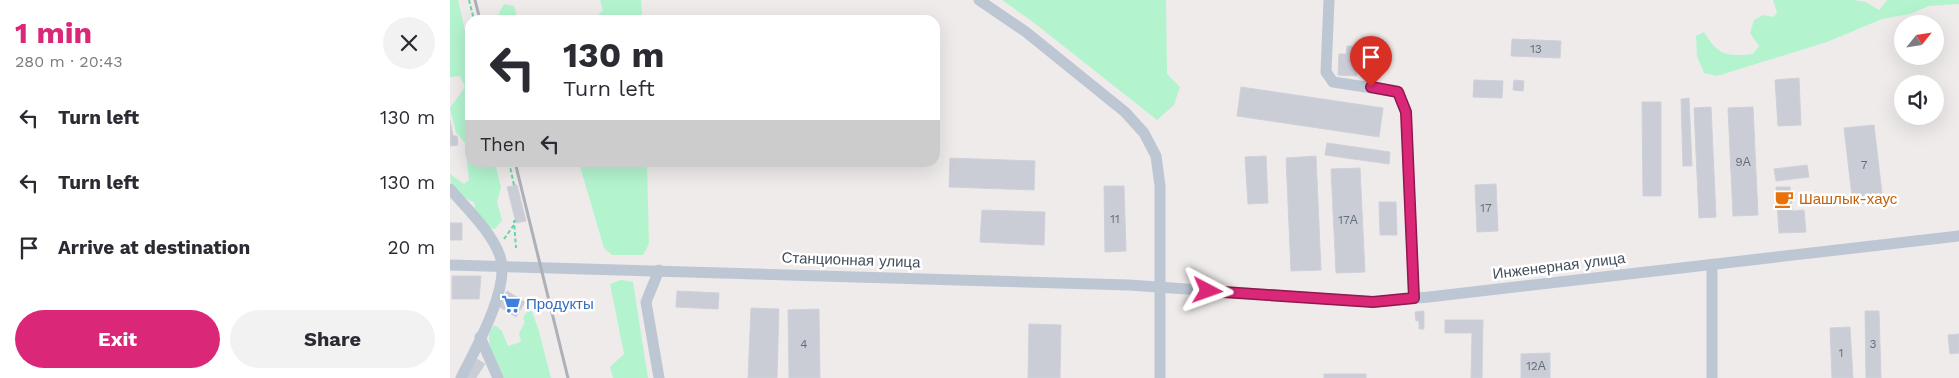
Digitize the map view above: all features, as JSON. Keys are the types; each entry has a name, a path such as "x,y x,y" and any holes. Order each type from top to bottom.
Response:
{"street":[{"path":"979,0 1056,56 1125,112 1144,133 1156,156 1160,186 1160,378"},
{"path":"1329,0 1326,72 1328,78 1333,82 1398,92 1406,112 1414,298"},
{"path":"450,189 471,212 497,249 502,267 499,291 461,378"},
{"name":"Инженерная улица","path":"1161,287 1320,300 1373,302 1959,236"},
{"path":"1712,264 1712,378"},
{"name":"Станционная улица","path":"450,265 1161,287"},
{"path":"659,270 646,302 660,378"},
{"path":"480,338 498,378"}],"path":[{"path":"464,4 469,2 473,15"},
{"path":"510,167 514,186"},
{"path":"497,249 516,221"},
{"path":"514,225 516,248"}],"green space":[{"path":"450,0 458,0 465,31 465,87 460,76 450,77"},
{"path":"600,0 641,0 642,15 598,15 603,10"},
{"path":"1002,0 1166,0 1167,74 1180,87 1174,105 1157,120 1033,22"},
{"path":"1773,0 1853,0 1866,2 1879,10 1887,0 1959,0 1959,4 1929,6 1910,14 1894,15 1894,17 1882,19 1827,42 1717,76 1704,73 1697,56 1696,36 1704,32 1714,46 1724,53 1736,55 1753,54 1759,46 1750,33 1754,20 1763,15 1774,17 1777,12"},
{"path":"504,4 514,6 517,15 498,15"},
{"path":"465,87 465,143 456,132 450,108"},
{"path":"468,167 496,167 501,187 497,202 502,220 495,229 485,228 476,213 474,202 464,198 457,192 450,179 450,174 464,184 469,180"},
{"path":"580,167 647,167 649,244 643,255 612,255 604,248"},
{"path":"621,280 633,282 648,378 613,378 610,367 624,354 610,284"},
{"path":"530,307 538,328 551,378 503,378 489,343 491,330 495,325 502,331 508,346 521,342 519,333 525,322 523,318"}],"building":[{"path":"1512,39 1561,41 1560,58 1511,56"},
{"path":"1347,46 1358,46 1357,76 1338,75 1339,54 1346,54"},
{"path":"1799,78 1801,125 1778,126 1775,80"},
{"path":"1474,80 1503,81 1502,98 1473,97"},
{"path":"1514,80 1524,81 1523,91 1513,90"},
{"path":"1241,87 1383,108 1379,137 1237,116"},
{"path":"1689,98 1692,166 1683,166 1681,99"},
{"path":"1642,102 1661,102 1661,196 1643,196"},
{"path":"1711,107 1716,217 1699,218 1694,108"},
{"path":"1753,107 1758,215 1733,216 1728,108"},
{"path":"450,121 453,136 457,136 458,145 450,146"},
{"path":"1874,125 1883,202 1853,205 1844,128"},
{"path":"1327,143 1390,152 1389,164 1325,155"},
{"path":"1266,156 1268,203 1248,204 1245,157"},
{"path":"1316,156 1321,270 1291,271 1286,158"},
{"path":"950,158 1035,161 1034,190 949,187"},
{"path":"1807,165 1809,177 1776,181 1774,169"},
{"path":"1360,168 1365,272 1336,273 1331,169"},
{"path":"1496,184 1498,231 1477,232 1475,185"},
{"path":"517,185 526,221 516,223 511,203 516,202 512,186"},
{"path":"512,186 516,202 511,203 507,187"},
{"path":"1104,186 1124,186 1126,251 1105,252"},
{"name":"Шашлык-хаус","path":"1776,187 1790,187 1792,211 1804,210 1806,232 1779,233"},
{"path":"1379,202 1396,202 1397,235 1380,235"},
{"path":"982,210 1045,212 1044,245 980,242"},
{"path":"450,223 462,223 462,240 450,240"},
{"path":"452,276 481,276 479,299 452,299"},
{"name":"Продукты","path":"507,291 525,302 516,317 498,306"},
{"path":"677,291 719,293 718,309 676,307"},
{"path":"751,308 779,309 777,378 748,378"},
{"path":"819,309 820,378 789,378 788,310"},
{"path":"1424,311 1424,329 1419,329 1419,321 1416,321 1415,312"},
{"path":"1865,311 1879,311 1881,378 1866,378"},
{"path":"1445,320 1483,320 1482,378 1471,378 1472,333 1445,333"},
{"path":"1029,324 1061,325 1060,378 1028,378"},
{"path":"1850,327 1853,378 1832,378 1830,328"},
{"path":"1959,334 1959,353 1950,354 1948,335"},
{"path":"1550,353 1550,378 1521,378 1521,354"},
{"path":"477,359 485,364 476,378 465,378"},
{"path":"1324,374 1366,374 1366,378 1324,378"}],"railway":[{"path":"475,0 479,15"},
{"path":"516,167 568,378"}],"place":[{"name":"Шашлык-хаус","path":"1784,199"},
{"name":"Продукты","path":"511,304"}],"route":[{"path":"1208,291 1320,300 1373,302 1414,298 1406,112 1398,92 1371,87"}]}
